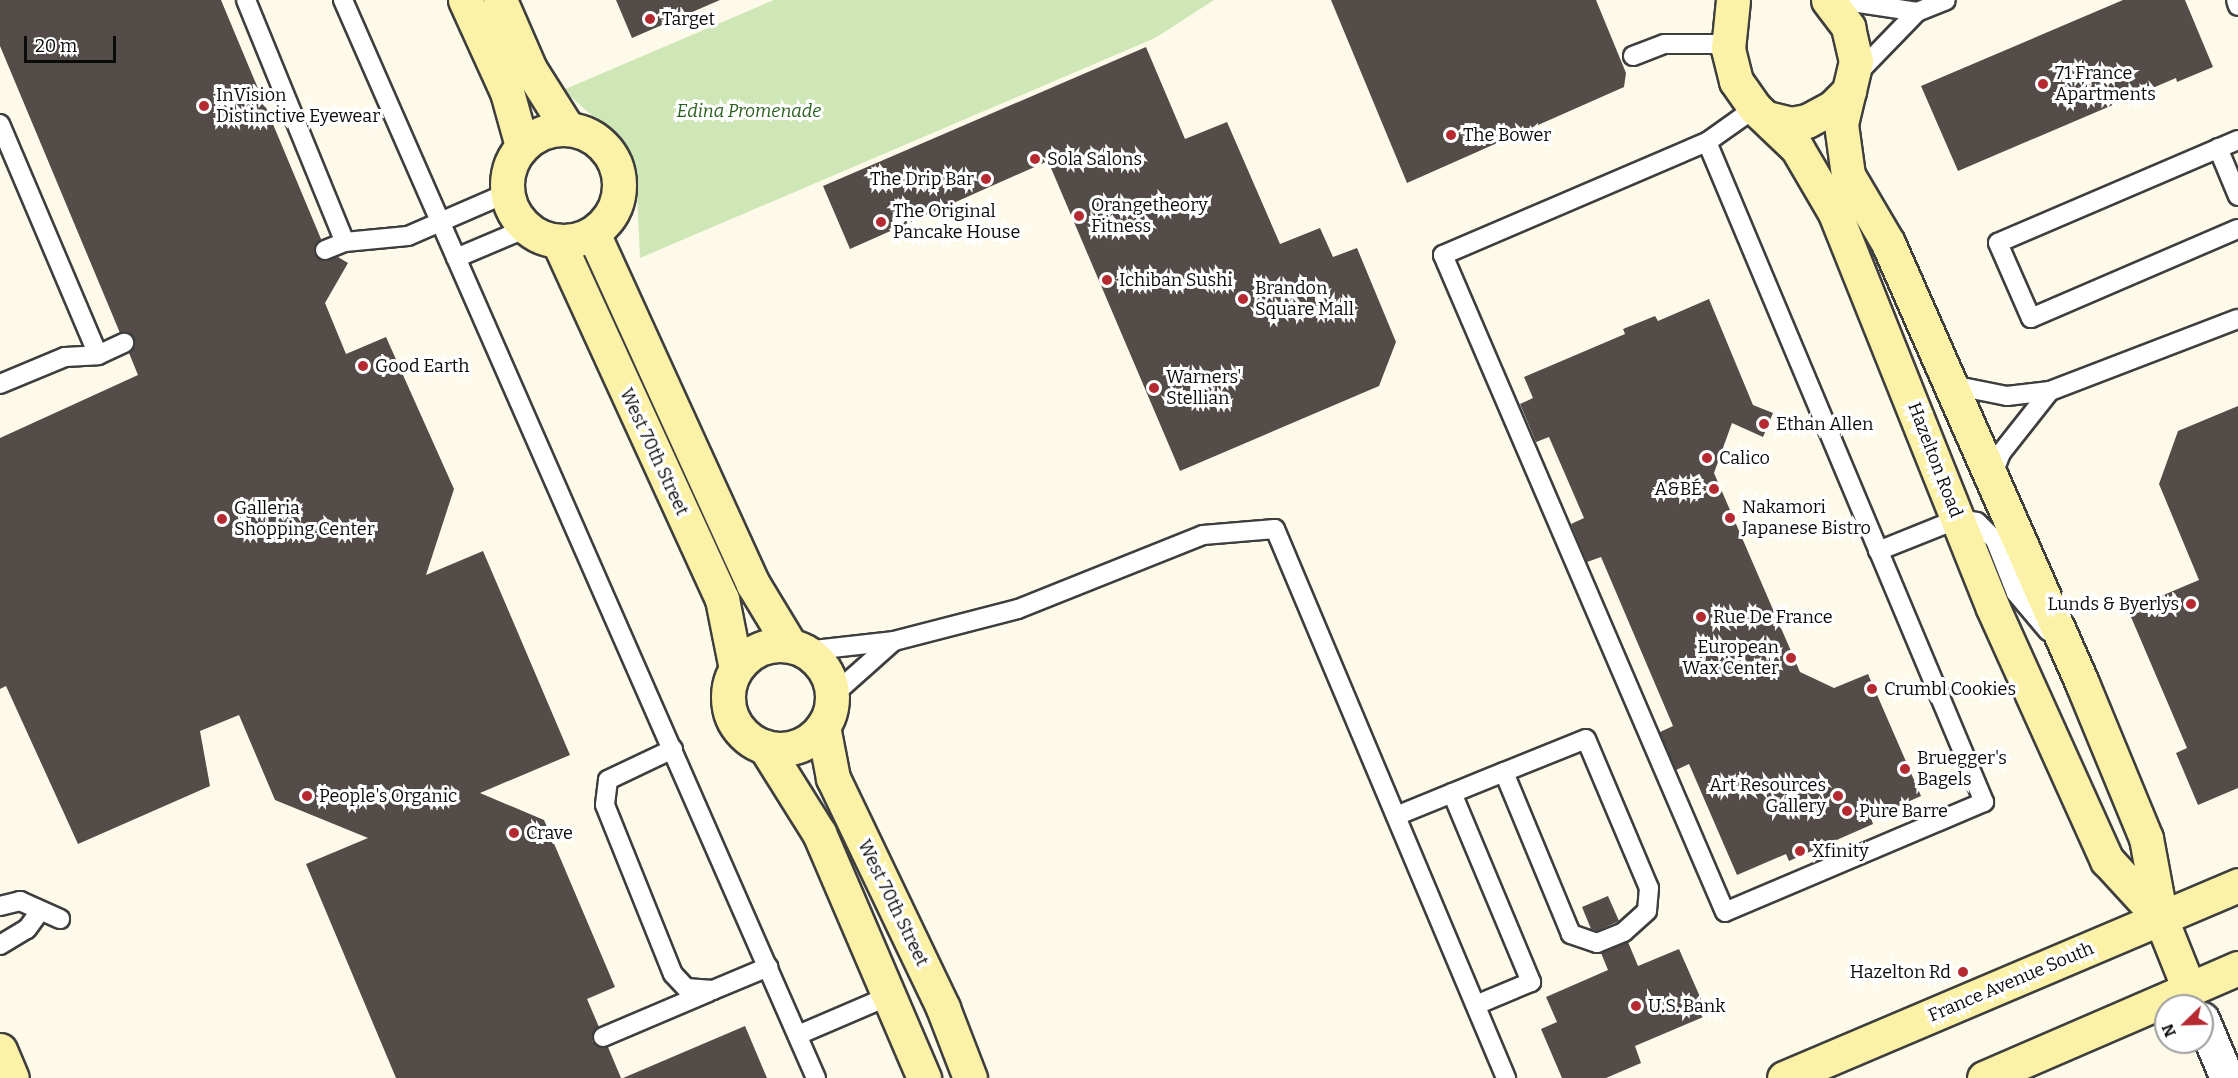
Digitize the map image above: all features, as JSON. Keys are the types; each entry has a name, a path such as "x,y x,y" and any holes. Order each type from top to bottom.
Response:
{"street":[{"path":"465,0 507,92 522,146"},
{"path":"500,0 530,69 568,129"},
{"name":"Hazelton Road","path":"1828,0 1848,27 1856,61 1841,124 1848,175 1888,243 2071,658 2146,838 2161,919 2192,994"},
{"name":"Hazelton Road","path":"1734,15 1736,81 1812,171 1835,213 1993,608 2107,860 2161,919"},
{"path":"1763,114 1791,124 1807,121 1833,107 1852,84"},
{"path":"568,129 585,133 600,142 611,156 618,172 615,206 593,233 558,241 527,228 517,218 507,193 512,159 522,146 543,133 568,129"},
{"name":"West 70th Street","path":"593,233 753,584 798,648"},
{"name":"West 70th Street","path":"558,241 722,599 736,669"},
{"path":"759,648 798,648 819,662 828,711 797,746 765,747 745,735 731,715 729,683 736,669 759,648"},
{"name":"West 70th Street","path":"828,711 833,778 943,1008 970,1078"},
{"name":"West 70th Street","path":"765,747 819,833 924,1078"},
{"name":"France Avenue South","path":"1784,1078 2238,885"},
{"path":"2198,994 2238,968"},
{"path":"1984,1078 2154,1012"},
{"path":"2214,1046 2228,1078"},
{"path":"0,1050 12,1078"}],"lane":[{"path":"246,0 345,242"},
{"path":"343,0 816,1078"},
{"path":"1839,0 1917,12"},
{"path":"1852,84 1917,12 1946,0"},
{"path":"2236,0 2238,6"},
{"path":"1633,56 1734,15"},
{"path":"1707,142 1984,802 1725,912 1443,255 1707,142 1763,114"},
{"path":"0,124 98,355"},
{"path":"2238,140 1998,243 2031,318 2238,229"},
{"path":"2218,148 2238,196"},
{"path":"326,250 345,242 408,236 440,219 507,193"},
{"path":"456,258 527,228"},
{"path":"1952,385 2007,396 2050,391 2238,319"},
{"path":"0,384 65,357 98,355 124,343"},
{"path":"1992,476 2001,453 2050,391"},
{"path":"1878,551 1958,519 1977,522 1989,531 2016,593 2071,658"},
{"path":"798,648 894,641 1018,609 1203,536 1275,529 1506,1078"},
{"path":"828,711 894,641"},
{"path":"1396,816 1452,793 1504,772 1586,739 1649,888 1647,911 1624,932 1597,943 1571,934 1504,772"},
{"path":"673,749 608,780 605,805 673,974 686,988 713,990"},
{"path":"1452,793 1531,982 1476,1005"},
{"path":"0,906 21,901 60,919"},
{"path":"0,945 27,928 40,911"},
{"path":"603,1037 768,967"},
{"path":"798,1035 889,996"}],"green space":[{"name":"Edina Promenade","path":"774,0 1214,0 1155,38 640,258 637,193 614,135 563,90"}],"building":[{"name":"Galleria Shopping Center","path":"0,0 221,0 321,239 314,248 315,255 323,261 338,257 348,263 325,303 346,354 386,337 454,489 426,575 483,551 570,755 480,793 544,820 615,987 587,999 599,1027 592,1041 597,1046 608,1047 621,1078 396,1078 306,864 368,838 275,800 239,715 200,731 210,786 78,844 6,686 0,689 0,438 138,375 129,353 134,339 130,334 120,333 0,46"},
{"name":"Target","path":"616,0 720,0 632,38"},
{"name":"The Bower","path":"1331,0 1596,0 1626,73 1624,87 1407,183"},
{"name":"71 France Apartments","path":"2123,0 2185,0 2213,67 2177,82 2176,78 1958,171 1921,86"},
{"name":"Brandon Square Mall","path":"1146,47 1185,139 1227,122 1280,244 1320,228 1333,257 1357,248 1396,342 1379,386 1180,471 1048,161 850,249 823,186"},
{"name":"Rue De France","path":"1709,299 1753,405 1773,413 1763,437 1732,423 1714,473 1800,672 1834,688 1868,674 1921,796 1871,818 1873,824 1789,861 1786,854 1737,875 1689,764 1676,770 1660,732 1673,726 1601,557 1587,562 1571,524 1584,518 1549,437 1536,442 1520,404 1533,398 1524,377 1625,334 1623,329 1655,316 1658,321"},
{"name":"Lunds & Byerlys","path":"2238,406 2238,788 2198,805 2176,753 2187,748 2128,610 2199,580 2159,484 2178,431"},
{"path":"1608,896 1619,921 1597,931 1591,929 1582,907"},
{"name":"U.S. Bank","path":"1628,942 1638,966 1679,949 1708,1015 1635,1046 1641,1063 1606,1078 1562,1078 1541,1029 1557,1022 1546,997 1608,970 1601,953"},
{"path":"745,1026 767,1078 623,1078"}],"place":[{"name":"Target","path":"650,19"},
{"name":"71 France Apartments","path":"2043,84"},
{"name":"InVision Distinctive Eyewear","path":"204,106"},
{"name":"The Bower","path":"1451,135"},
{"name":"Sola Salons","path":"1035,159"},
{"name":"The Drip Bar","path":"986,179"},
{"name":"Orangetheory Fitness","path":"1079,216"},
{"name":"The Original Pancake House","path":"881,222"},
{"name":"Ichiban Sushi","path":"1107,280"},
{"name":"Brandon Square Mall","path":"1243,299"},
{"name":"Good Earth","path":"363,366"},
{"name":"Warners' Stellian","path":"1154,388"},
{"name":"Ethan Allen","path":"1764,424"},
{"name":"Calico","path":"1707,458"},
{"name":"A&BÉ","path":"1714,489"},
{"name":"Nakamori Japanese Bistro","path":"1730,518"},
{"name":"Galleria Shopping Center","path":"222,519"},
{"name":"Lunds & Byerlys","path":"2191,604"},
{"name":"Rue De France","path":"1701,617"},
{"name":"European Wax Center","path":"1791,658"},
{"name":"Crumbl Cookies","path":"1872,689"},
{"name":"Bruegger's Bagels","path":"1905,769"},
{"name":"People's Organic","path":"307,796"},
{"name":"Art Resources Gallery","path":"1838,796"},
{"name":"Pure Barre","path":"1847,811"},
{"name":"Crave","path":"514,833"},
{"name":"Xfinity","path":"1800,851"},
{"name":"Hazelton Rd","path":"1963,972"},
{"name":"U.S. Bank","path":"1636,1006"}]}
